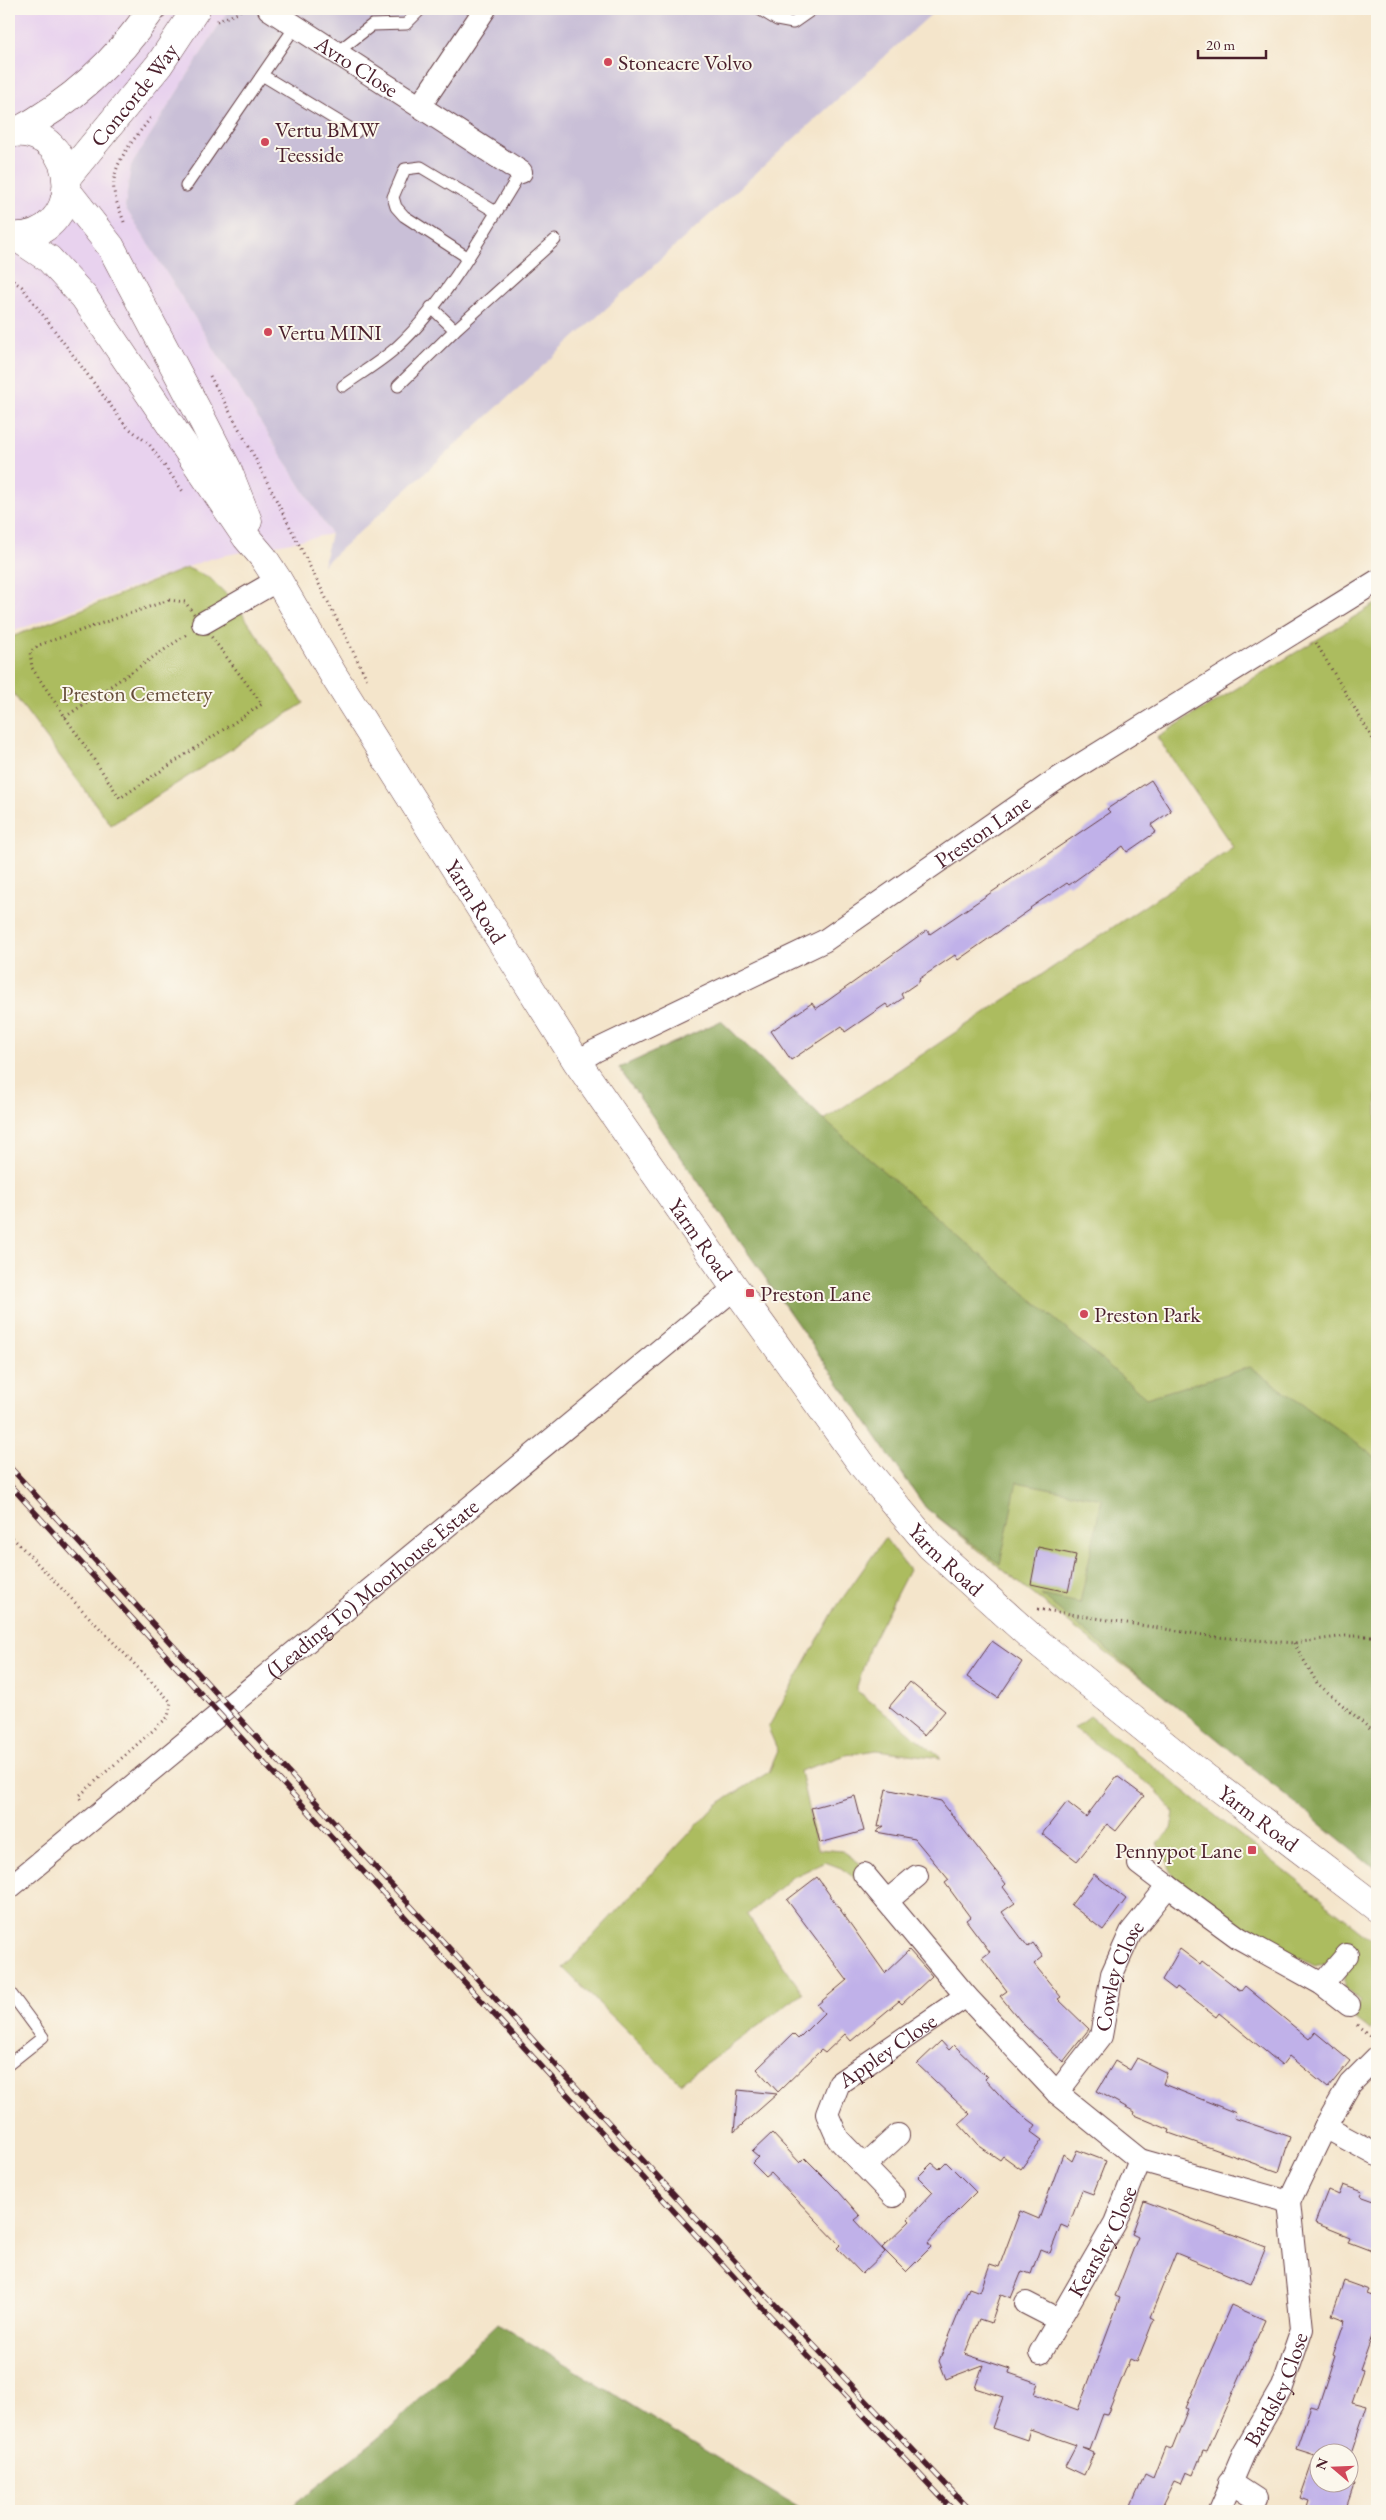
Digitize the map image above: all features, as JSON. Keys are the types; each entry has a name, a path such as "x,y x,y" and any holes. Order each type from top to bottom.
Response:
{"main road":[{"name":"Concorde Way","path":"11,133 45,117 96,78 135,34 152,9"},
{"name":"Concorde Way","path":"12,236 30,234 44,228 55,218 63,205 67,184 159,65 205,15"},
{"path":"11,133 38,138 48,144 63,164 67,184 111,247 223,460 263,557"},
{"path":"12,236 49,259 84,298 246,538 263,557"},
{"name":"Yarm Road","path":"263,557 334,676 577,1062 735,1288 864,1466 930,1546 1045,1649 1197,1771 1377,1908"}],"street":[{"name":"Avro Close","path":"269,9 521,172"},
{"name":"Avro Close","path":"420,106 485,9"},
{"path":"195,628 278,580"},
{"name":"Preston Lane","path":"577,1062 595,1051 824,941 1054,781 1377,581"},
{"name":"(Leading To) Moorhouse Estate","path":"9,1888 735,1288"},
{"path":"1139,1864 1239,1938 1322,1984 1349,2006"},
{"path":"864,1874 966,1996 1056,2093 1140,2160 1289,2202 1325,2128 1350,2084 1377,2057"},
{"path":"887,1901 916,1876"},
{"name":"Cowley Close","path":"1056,2093 1101,2036 1112,1974 1131,1932 1168,1886"},
{"path":"1322,1984 1347,1955"},
{"name":"Appley Close","path":"893,2196 838,2140 827,2114 840,2083 966,1996"},
{"path":"1325,2128 1377,2155"},
{"path":"864,2166 898,2135"},
{"name":"Kearsley Close","path":"1040,2353 1115,2223 1140,2160"},
{"name":"Bardsley Close","path":"1219,2511 1244,2453 1282,2388 1302,2329 1289,2202"},
{"name":"Kearsley Close","path":"1026,2303 1059,2320"},
{"path":"1230,2482 1256,2499"}],"lane":[{"path":"336,53 372,25 406,24 421,9"},
{"path":"759,9 777,20 793,23 813,9"},
{"path":"186,186 295,27"},
{"path":"262,74 356,132"},
{"path":"467,257 404,216 396,207 392,197 406,169 421,167 496,212"},
{"path":"342,386 398,346 432,307 467,257 521,172"},
{"path":"398,386 455,330 555,240"},
{"path":"432,307 455,330"},
{"path":"9,1991 43,2037 9,2064"}],"path":[{"path":"205,15 238,13 241,9"},
{"path":"126,226 114,195 114,179 120,160 154,114"},
{"path":"9,278 22,287 126,426 148,444 188,499"},
{"path":"208,372 253,454 369,681"},
{"path":"169,600 185,602 195,628 262,704 120,798 32,668 30,652 39,645 169,600"},
{"path":"1305,625 1377,746"},
{"path":"65,717 195,628"},
{"path":"9,1534 171,1702 168,1717 79,1796 94,1816"},
{"path":"1030,1608 1216,1637 1294,1644 1346,1636 1377,1636"},
{"path":"1294,1644 1317,1683 1377,1735"}],"shaded area":[{"path":"9,9 229,9 131,166 125,207 331,534 212,558 9,633"},
{"path":"229,9 937,9 323,565 331,534 125,207 131,166"}],"green space":[{"name":"Preston Cemetery","path":"187,568 209,577 235,603 304,703 111,825 9,688 9,638"},
{"name":"Preston Park","path":"1377,603 1377,1856 1258,1761 1105,1652 926,1508 619,1068 721,1021 824,1120 1233,847 1157,737"},
{"path":"721,1021 824,1120 1146,1398 1250,1367 1377,1458 1377,1870 1041,1595 1080,1603 1102,1499 1017,1482 1000,1564 926,1508 619,1068"},
{"path":"885,1538 909,1570 870,1646 856,1690 941,1758 877,1750 846,1755 800,1771 817,1849 843,1851 869,1870 856,1879 841,1868 825,1862 791,1878 747,1915 803,1993 680,2083 563,1968 716,1805 769,1772 778,1751 768,1728 835,1609"},
{"path":"1090,1716 1377,1944 1377,2024 1371,2031 1350,2014 1361,2001 1345,1988 1345,1975 1358,1954 1346,1944 1331,1961 1315,1966 1225,1920 1175,1879 1158,1843 1171,1829 1174,1813 1156,1790 1074,1728"},
{"path":"498,2323 803,2511 286,2511 388,2430"}],"building":[{"path":"1151,780 1171,811 1151,825 1156,832 1127,852 1123,846 1069,885 1067,883 1030,908 958,960 955,955 919,979 920,981 901,994 903,998 889,1008 886,1004 845,1032 842,1026 791,1060 771,1031 812,1003 816,1009 927,930 930,934 1110,812 1107,809"},
{"path":"1038,1547 1076,1555 1068,1592 1031,1584"},
{"path":"992,1641 1022,1662 998,1698 967,1677"},
{"path":"910,1682 945,1711 924,1736 889,1707"},
{"path":"1117,1776 1144,1796 1116,1831 1107,1824 1077,1861 1042,1834 1067,1802 1086,1817"},
{"path":"886,1789 941,1801 1006,1884 1003,1887 1015,1903 1002,1912 1028,1947 1033,1943 1043,1957 1034,1964 1061,1997 1058,1999 1089,2029 1063,2062 1024,2025 1000,1996 1007,1991 982,1958 990,1952 966,1920 970,1917 945,1883 949,1880 915,1839 876,1832 884,1826 878,1827"},
{"path":"855,1796 864,1831 820,1843 811,1808"},
{"path":"1094,1874 1126,1899 1103,1930 1071,1905"},
{"path":"817,1877 885,1973 909,1950 932,1976 902,2004 899,2001 851,2041 845,2034 825,2053 821,2050 778,2092 757,2069 793,2034 798,2039 824,2013 817,2005 847,1980 787,1900"},
{"path":"1180,1949 1200,1964 1202,1961 1241,1991 1245,1986 1309,2039 1315,2032 1350,2061 1328,2088 1289,2056 1282,2065 1219,2013 1216,2017 1177,1987 1175,1990 1162,1980"},
{"path":"941,2041 949,2050 954,2045 987,2077 985,2079 1009,2105 1036,2125 1031,2132 1042,2140 1021,2169 1003,2156 1000,2160 978,2145 959,2124 970,2114 917,2064"},
{"path":"1137,2058 1167,2073 1163,2084 1236,2113 1234,2118 1290,2137 1279,2172 1169,2133 1170,2130 1134,2115 1135,2112 1097,2091 1115,2061 1130,2070"},
{"path":"738,2090 777,2094 734,2132"},
{"path":"772,2133 800,2163 805,2158 839,2192 860,2216 855,2220 885,2252 862,2274 837,2248 840,2245 771,2173 766,2177 752,2163 758,2157 752,2152"},
{"path":"1077,2150 1106,2161 1093,2194 1082,2190 1068,2228 1061,2225 1050,2253 1040,2249 1031,2274 1022,2271 1011,2298 1001,2294 991,2323 979,2319 965,2354 1010,2369 1009,2373 1038,2383 1034,2394 1078,2410 1120,2298 1115,2296 1138,2237 1132,2234 1144,2201 1266,2247 1251,2284 1176,2253 1150,2317 1154,2319 1137,2362 1130,2359 1107,2415 1103,2414 1090,2450 1083,2448 1094,2453 1084,2475 1065,2466 1076,2445 1030,2429 1027,2440 992,2428 1003,2397 975,2388 983,2365 946,2379 939,2361 969,2288 980,2292 990,2264 999,2267 1020,2211 1039,2219 1063,2154 1072,2161"},
{"path":"946,2162 976,2192 948,2220 928,2243 931,2247 906,2272 882,2248 910,2221 908,2219 933,2192 918,2177 932,2163 939,2169"},
{"path":"1343,2185 1362,2192 1360,2196 1377,2202 1377,2253 1348,2242 1350,2237 1315,2223 1328,2190 1339,2195"},
{"path":"1344,2281 1369,2290 1367,2294 1377,2298 1377,2322 1360,2370 1363,2371 1352,2402 1367,2406 1355,2442 1308,2442 1308,2453 1296,2449 1311,2406 1318,2408 1345,2320 1332,2315"},
{"path":"1231,2305 1265,2320 1207,2451 1203,2450 1193,2475 1186,2472 1181,2484 1174,2481 1159,2511 1129,2511 1145,2474 1153,2478 1165,2447 1172,2449 1188,2409 1186,2408"},
{"path":"1308,2475 1308,2492 1352,2492 1345,2511 1305,2511 1308,2501 1300,2498"}],"railway":[{"path":"9,1466 766,2295 971,2511"},
{"path":"9,1484 757,2302 954,2511"}],"place":[{"name":"Stoneacre Volvo","path":"608,62"},
{"name":"Vertu BMW Teesside","path":"265,142"},
{"name":"Vertu MINI","path":"268,332"},
{"name":"Preston Lane","path":"750,1293"},
{"name":"Preston Park","path":"1084,1314"},
{"name":"Pennypot Lane","path":"1252,1850"}]}
